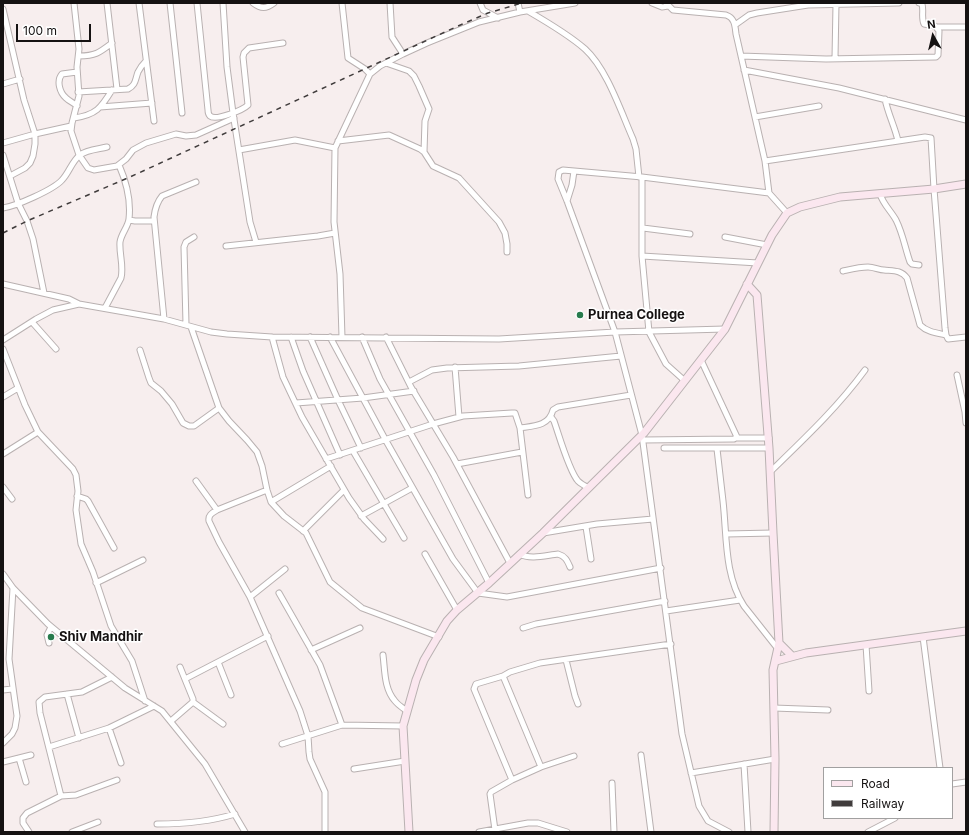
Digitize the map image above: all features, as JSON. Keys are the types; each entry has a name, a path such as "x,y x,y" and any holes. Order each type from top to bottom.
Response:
{"street":[{"path":"74,3 79,56 77,72 77,106 71,131 79,155 90,169 119,165 133,150 146,143 176,134 186,136 196,135 233,116 248,105 243,57 246,50 249,48 283,43"},
{"path":"74,118 86,116 100,108 114,89 112,43 107,3"},
{"path":"139,3 154,122"},
{"path":"170,3 182,113"},
{"path":"197,3 209,115 211,117 233,116"},
{"path":"223,3 227,67 233,116 240,150 250,222 256,242"},
{"path":"253,3 258,7 264,8 274,3"},
{"path":"342,3 348,58 366,69 370,74"},
{"path":"390,3 392,37 403,54"},
{"path":"480,3 483,10 498,18"},
{"path":"518,3 520,12"},
{"path":"342,337 340,274 334,222 335,148 370,74 403,54 479,22 520,12 575,3"},
{"path":"652,3 662,7 667,5 673,10 726,15 731,17 735,25 755,117 769,192 787,213"},
{"path":"735,25 749,15 808,5 899,3"},
{"path":"919,3 922,4 923,7 924,24 936,27 966,27"},
{"path":"835,58 836,4"},
{"path":"3,9 24,100 35,134 33,156 30,163 25,168 10,176"},
{"path":"528,11 585,49 595,60 605,76 633,139 641,177 643,228 642,256 649,332 666,364 685,381"},
{"path":"741,56 835,58 936,57 938,55 939,31 936,27"},
{"path":"79,56 91,56 98,54 112,43"},
{"path":"78,92 128,89 134,85 138,72 146,61"},
{"path":"386,63 409,70 414,76 429,109 426,121 424,152"},
{"path":"744,70 839,88 966,120"},
{"path":"77,72 62,74 59,78 61,92 64,97 77,106"},
{"path":"3,84 20,79"},
{"path":"885,99 898,141"},
{"path":"100,108 152,104"},
{"path":"755,117 819,106"},
{"path":"3,143 72,126"},
{"path":"338,141 389,135 413,145 424,152 433,166 460,178 499,222 504,233 507,252"},
{"path":"764,161 925,137 931,138 946,335 948,339 966,337"},
{"path":"240,150 295,140 335,148"},
{"path":"3,208 18,203 58,184 63,180 79,155 85,152 107,147"},
{"path":"3,155 18,203 27,221 33,239 44,294"},
{"path":"105,308 123,273 120,240 129,220 125,179 119,165"},
{"path":"729,832 708,821 699,806 682,734 661,568 642,437 614,332 558,179 559,172 563,170 641,177 769,192"},
{"path":"567,201 572,185 574,171"},
{"path":"164,319 154,221 155,211 162,196 196,182"},
{"path":"409,832 403,726 416,680 424,660 447,622 457,610 478,593 543,533 642,437 725,329 772,235 787,213 800,207 840,197 934,189 966,184"},
{"path":"880,194 884,205 896,220 903,236 910,262 912,264 919,265"},
{"path":"129,220 135,222 154,221"},
{"path":"643,228 690,234"},
{"path":"226,246 335,233"},
{"path":"194,237 186,242 184,247 189,326 219,408 257,452 260,459 266,490 272,502 284,516 303,530 311,540 330,582 362,608 439,637"},
{"path":"725,237 767,245"},
{"path":"642,256 758,263"},
{"path":"843,271 856,267 870,267 897,271 904,274 907,278 920,325 934,333 946,335"},
{"path":"3,284 69,299 79,304 164,319 227,334 272,337 499,339 614,332 725,329"},
{"path":"747,284 757,295 770,448 779,646 773,670 776,760 774,832"},
{"path":"3,340 53,310 79,304"},
{"path":"32,322 56,349"},
{"path":"272,337 283,377 326,459 344,490 362,516 383,539"},
{"path":"291,337 303,371 340,455"},
{"path":"310,337 338,400 362,448"},
{"path":"330,337 385,440 453,559 478,593 507,597 661,568"},
{"path":"362,337 380,379 434,475 489,583"},
{"path":"386,337 409,382 457,464 510,563"},
{"path":"3,349 18,388 38,432 76,475 78,491 76,510 78,535 111,626 132,661 146,701"},
{"path":"140,350 148,378 172,404 183,422 189,426 194,426 219,408"},
{"path":"409,382 432,370 455,367 519,366 621,356"},
{"path":"701,360 736,438"},
{"path":"455,367 459,417"},
{"path":"771,471 801,442 852,388 865,370"},
{"path":"957,375 966,412 966,422"},
{"path":"3,397 18,388"},
{"path":"296,403 363,398 414,391"},
{"path":"520,428 538,425 551,417 553,410 558,407 631,395"},
{"path":"326,459 459,417 515,413 520,428 528,495"},
{"path":"551,417 554,421 576,478 579,482 589,488"},
{"path":"3,454 38,432"},
{"path":"642,437 769,438"},
{"path":"664,448 770,448"},
{"path":"717,448 728,567 740,600 749,614 779,646 792,656"},
{"path":"353,451 404,538"},
{"path":"457,464 522,452"},
{"path":"272,502 331,466"},
{"path":"196,481 217,510"},
{"path":"3,487 12,499"},
{"path":"362,516 412,488"},
{"path":"266,490 217,510 208,518 219,542 250,597 300,711 308,736 310,759 321,780 325,792 325,832"},
{"path":"303,530 344,490"},
{"path":"77,496 88,501 114,548"},
{"path":"543,533 586,527 596,524 653,519"},
{"path":"586,527 591,559"},
{"path":"726,534 773,533"},
{"path":"425,554 457,610"},
{"path":"520,554 530,557 558,554 562,555 570,567"},
{"path":"96,583 143,560"},
{"path":"250,597 285,569"},
{"path":"3,574 13,588 51,626 124,688 162,711 205,764 246,832"},
{"path":"3,743 12,734 15,728 17,716 9,659 13,588"},
{"path":"279,593 320,665 342,725"},
{"path":"666,610 740,600"},
{"path":"523,628 536,624 665,601"},
{"path":"49,643 47,635 51,626"},
{"path":"311,650 360,628"},
{"path":"776,661 792,656 966,631"},
{"path":"185,679 268,636"},
{"path":"923,637 940,767"},
{"path":"512,780 474,689 476,684 503,676 510,672 540,664 670,644"},
{"path":"866,645 869,691"},
{"path":"383,655 386,682 389,691 394,701 407,711"},
{"path":"566,660 578,704"},
{"path":"218,662 231,695"},
{"path":"180,667 193,702 223,724"},
{"path":"503,676 541,767"},
{"path":"61,796 40,713 39,702 44,697 82,692 112,678"},
{"path":"3,690 12,689"},
{"path":"67,694 79,738"},
{"path":"171,721 193,702"},
{"path":"49,747 109,728 154,706"},
{"path":"774,708 828,710"},
{"path":"282,744 342,725 403,726"},
{"path":"109,728 121,763"},
{"path":"3,762 31,755"},
{"path":"641,755 651,832"},
{"path":"495,830 490,794 491,792 512,780 541,767 574,756"},
{"path":"19,758 26,782"},
{"path":"691,773 776,760"},
{"path":"354,769 405,761"},
{"path":"744,764 748,832"},
{"path":"29,832 23,823 23,818 27,814 61,796 76,795 117,780"},
{"path":"612,782 614,832"},
{"path":"953,784 966,782"},
{"path":"157,824 180,824 218,819 235,814"},
{"path":"868,832 893,819"},
{"path":"72,832 98,822"},
{"path":"479,832 528,823 538,823 552,830 567,832"}],"railway":[{"path":"3,233 27,221 130,177 458,26 488,13 522,3"}],"place":[{"name":"Purnea College","path":"580,315"},
{"name":"Shiv Mandhir","path":"51,637"}]}
